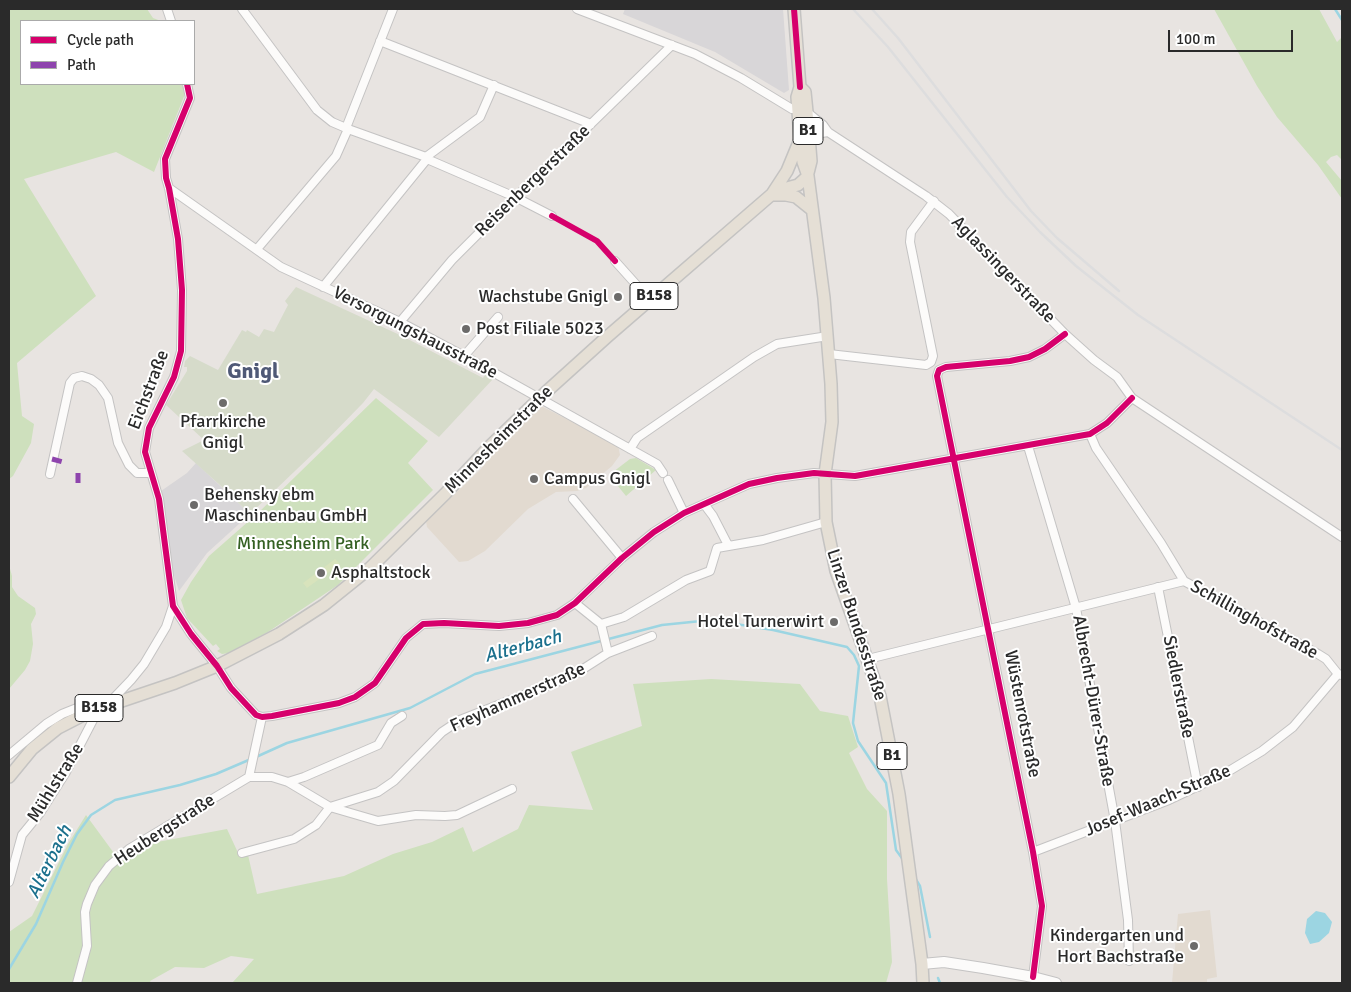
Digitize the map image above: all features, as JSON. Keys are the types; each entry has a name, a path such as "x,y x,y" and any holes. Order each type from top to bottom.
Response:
{"main road":[{"name":"Linzer Bundesstraße","path":"794,9 800,88 797,97 802,110 804,138 811,161 808,176 811,209 828,336 832,422 825,474 826,522 836,571 880,696 899,794 923,983"},
{"name":"Minnesheimstraße","path":"771,196 787,171 804,138"},
{"path":"787,171 798,172 808,176"},
{"name":"Minnesheimstraße","path":"217,666 279,634 324,605 355,581 404,536 489,447 540,398 771,196 783,189 798,185 808,176"},
{"path":"771,196 786,195 796,197 811,209"},
{"name":"B158","path":"9,777 32,749 58,728 86,713 175,683 217,666"}],"street":[{"path":"242,9 317,110 332,122 426,157 480,117 494,85"},
{"path":"257,250 336,156 393,9"},
{"path":"577,9 672,45 718,65 792,109 802,110"},
{"path":"380,41 591,124"},
{"name":"Reisenbergerstraße","path":"400,322 452,260 672,45"},
{"name":"Eichstraße","path":"187,85 190,98 165,159 166,178 178,240 182,290 181,351 174,377 147,434 145,452 159,499 173,606 191,634 243,702 256,715 262,717"},
{"name":"Aglassingerstraße","path":"802,110 823,125 828,132 934,201 949,214 1065,334 1094,360 1117,377 1132,398 1342,537"},
{"path":"804,138 828,132"},
{"path":"323,287 427,159 515,197 552,216"},
{"name":"Versorgungshausstraße","path":"169,188 281,267 400,322 464,356 657,464 663,473"},
{"path":"829,354 926,365 932,362 933,356 910,242 911,232 934,201"},
{"path":"615,261 650,300"},
{"path":"464,356 498,317"},
{"name":"Wüstenrotstraße","path":"1033,977 1042,906 990,630 937,376 939,370 946,367 1010,362 1030,357 1048,347 1065,334"},
{"path":"630,449 636,438 754,357 777,344 828,336"},
{"path":"50,474 70,383 74,378 82,376 91,378 99,385 108,398 118,443 129,465 137,473 151,472"},
{"path":"512,789 457,815 416,815 378,821 330,807 288,782 272,777 249,777 262,717 339,704 355,697 375,683 406,638 423,624 444,623 499,626 528,623 557,615 575,603 622,558 654,532 684,513 749,484 777,478 814,474 855,476 1090,434 1107,423 1132,398"},
{"name":"Schillinghofstraße","path":"1090,434 1096,448 1161,543 1184,581 1318,654 1326,659 1340,675"},
{"name":"Albrecht-Dürer-Straße","path":"1028,446 1076,608 1115,821 1128,920 1129,961"},
{"path":"668,480 684,513"},
{"path":"573,499 622,558"},
{"path":"704,504 713,516 728,545"},
{"path":"601,624 624,617 686,580 710,571 717,548 763,540 826,522"},
{"path":"868,659 1184,581"},
{"name":"Siedlerstraße","path":"1158,587 1198,787"},
{"path":"575,603 601,624 608,653"},
{"name":"Eichstraße","path":"106,705 144,664 166,627 173,606"},
{"name":"Freyhammerstraße","path":"330,807 378,792 394,781 442,732 460,720 572,676 608,653 652,636"},
{"name":"Josef-Waach-Straße","path":"1033,852 1115,821 1198,787 1224,774 1262,752 1293,727 1340,675"},
{"path":"9,755 46,724 62,714 77,708 86,713"},
{"name":"Mühlstraße","path":"9,882 22,835 40,813 66,772 92,720 86,713"},
{"path":"288,782 378,745 391,723 402,716"},
{"name":"Heubergstraße","path":"76,983 86,946 85,912 87,904 95,884 109,866 142,841 249,777"},
{"path":"242,853 294,838 316,825 330,807"},
{"path":"922,964 944,962 1033,977 1056,983"}],"shaded area":[{"path":"625,9 783,9 789,90 784,93 715,52 623,14"},
{"name":"Campus Gnigl","path":"541,406 618,445 620,455 612,466 586,488 577,491 556,492 528,509 485,551 468,561 459,562 427,527 426,521 481,469 487,460"},
{"path":"196,463 250,514 207,553 179,591 172,569 161,491 187,473"},
{"name":"Kindergarten und Hort Bachstraße","path":"1210,910 1217,977 1207,979 1207,983 1172,983 1178,914"}],"green space":[{"path":"9,9 147,9 153,18 158,20 20,20 20,85 182,85 185,94 154,172 116,152 24,179 96,296 17,363 22,416 34,424 31,443 13,476 9,479"},
{"path":"1214,9 1319,9 1337,42 1342,37 1342,160 1337,155 1331,157 1326,162 1342,181 1342,199 1318,165 1277,117 1257,86"},
{"path":"296,287 402,336 483,378 486,373 493,379 439,437 374,389 363,403 319,448 250,514 182,451 204,440 166,405 187,371 187,367 184,367 185,361 190,356 218,370 242,330 246,332 247,330 259,337 264,329 274,332 288,305 285,301"},
{"name":"Minnesheim Park","path":"376,398 428,441 408,463 433,490 338,585 268,632 229,653 222,654 217,651 220,649 216,644 213,646 187,618 181,600 191,582 209,556 258,513"},
{"path":"636,458 656,470 626,496 609,475 630,459"},
{"name":"Asphaltstock","path":"335,559 340,564 307,588 303,583"},
{"path":"9,565 12,587 18,596 35,608 36,614 31,624 33,644 30,661 9,689"},
{"path":"711,679 800,684 820,711 848,716 858,747 849,753 867,789 887,811 887,879 892,962 886,983 232,983 254,959 231,956 204,968 175,967 150,981 151,983 9,983 9,932 32,916 68,844 86,815 119,860 141,845 227,829 240,857 248,855 257,894 344,876 393,854 432,842 463,827 473,852 518,829 529,805 593,810 571,752 642,726 633,684"}],"water":[{"path":"1316,911 1325,913 1332,922 1329,933 1319,942 1310,944 1305,933 1307,919"}],"waterway":[{"path":"1335,9 1342,20"},
{"name":"Alterbach","path":"256,757 287,743 410,708 475,674 662,625 711,620 773,630 847,647 854,655 859,666 853,723 858,741 886,783 896,850 904,861"},
{"name":"Alterbach","path":"9,969 36,924 77,834 91,815 115,800 180,785 216,774 251,759"},
{"name":"Alterbach","path":"915,878 920,886 930,937"},
{"name":"Alterbach","path":"938,978 940,983"}],"railway":[{"path":"853,9 888,47 1007,197 1076,266 1138,315 1342,450"},
{"path":"872,9 898,38 1031,211 1057,238 1119,291"}],"marked path":[{"path":"52,459 63,462"},
{"path":"78,473 78,485"}],"cycle path":[{"path":"794,9 800,87"},
{"path":"187,85 190,98 165,159 166,178 178,239 182,290 181,351 174,377 149,428 145,452 159,499 173,606 231,688 256,715 262,717 339,703 355,697 375,683 406,638 423,624 444,623 499,626 528,623 557,615 575,603 622,558 654,532 684,513 749,484 814,473 855,476 1090,434 1107,423 1132,398"},
{"path":"552,216 597,241 615,261"},
{"path":"1033,977 1042,906 1033,852 937,376 939,370 946,367 1010,361 1029,357 1045,349 1065,334"}],"place":[{"name":"Wachstube Gnigl","path":"618,297"},
{"name":"Post Filiale 5023","path":"466,329"},
{"name":"Pfarrkirche Gnigl","path":"223,403"},
{"name":"Campus Gnigl","path":"534,479"},
{"name":"Behensky ebm Maschinenbau GmbH","path":"194,505"},
{"name":"Asphaltstock","path":"321,573"},
{"name":"Hotel Turnerwirt","path":"834,622"},
{"name":"Kindergarten und Hort Bachstraße","path":"1194,946"}],"district":[{"name":"Gnigl","path":"253,372"}]}
